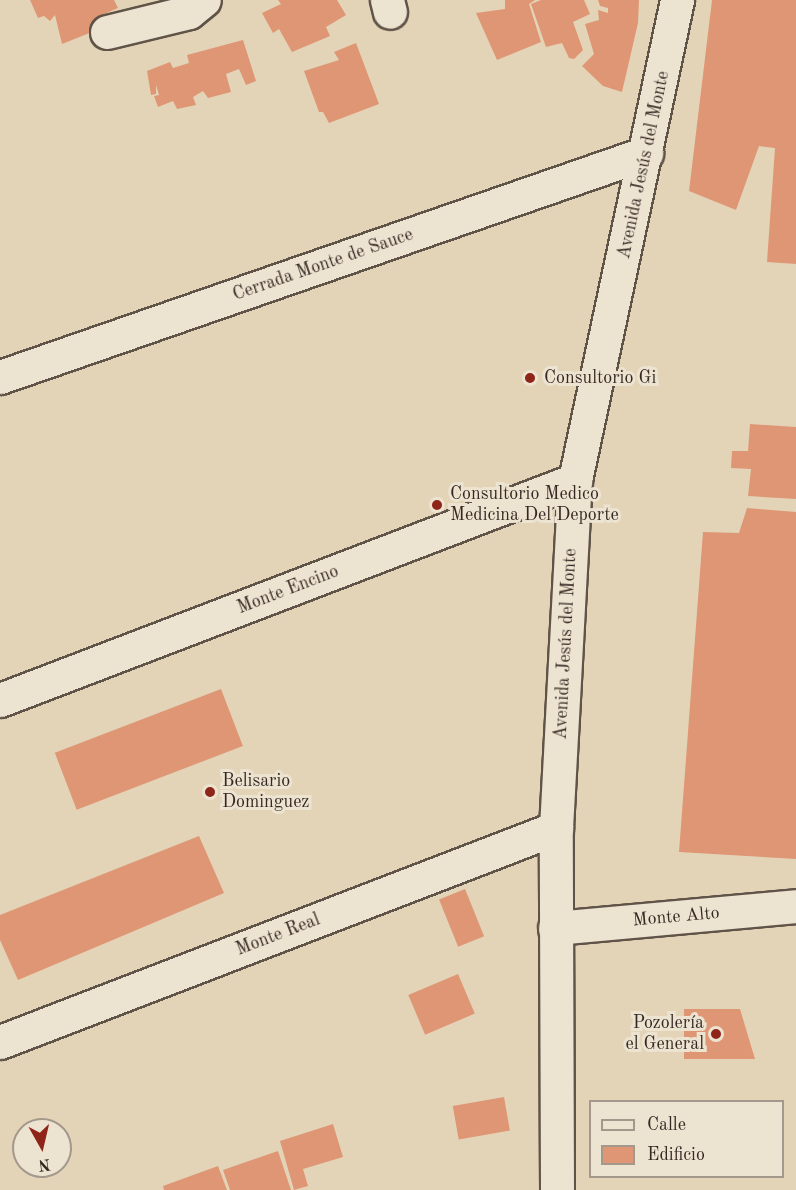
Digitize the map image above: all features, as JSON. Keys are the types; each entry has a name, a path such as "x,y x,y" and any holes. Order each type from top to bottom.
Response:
{"street":[{"path":"107,32 189,12 204,0"},
{"name":"Avenida Jesús del Monte","path":"553,1188 556,828 575,480 678,0"},
{"name":"Cerrada Monte de Sauce","path":"0,377 646,153"},
{"name":"Monte Encino","path":"0,700 575,480"},
{"name":"Monte Real","path":"0,1042 556,828"},
{"name":"Monte Alto","path":"555,928 796,906"}],"building":[{"path":"30,0 114,0 118,8 104,14 107,26 62,44 55,15 50,21 44,16 38,18"},
{"path":"278,0 337,0 346,15 326,27 330,36 292,52 279,29 273,33 262,13 281,4"},
{"path":"505,0 535,0 529,4 541,42 497,60 476,13 505,9"},
{"path":"541,0 584,0 590,14 573,22 583,50 574,59 569,58 562,43 546,47 531,4"},
{"path":"598,0 639,0 638,23 622,92 603,86 582,66 594,54 585,24 599,20 598,10 608,13 608,8 600,6"},
{"path":"712,0 796,0 796,264 767,262 775,148 759,146 736,210 689,191"},
{"path":"243,40 256,81 246,85 239,69 226,74 231,92 208,98 203,91 193,97 196,105 177,109 173,101 158,107 154,96 159,95 156,85 156,94 151,95 147,71 170,62 173,68 189,63 187,55"},
{"path":"356,43 379,104 329,123 323,112 319,112 304,71 339,60 334,52"},
{"path":"750,424 796,427 796,499 748,496 751,469 731,468 732,451 748,451"},
{"path":"747,508 796,512 796,859 679,852 703,532 739,533"},
{"path":"221,689 243,746 77,810 55,753"},
{"path":"199,836 224,893 18,980 0,940 0,915"},
{"path":"465,889 484,936 458,947 439,899"},
{"path":"458,974 475,1014 425,1035 408,995"},
{"name":"Pozolería el General","path":"684,1009 740,1009 755,1059 684,1059"},
{"path":"504,1097 510,1130 459,1140 453,1106"},
{"path":"333,1124 343,1157 303,1169 308,1186 294,1190 280,1141"},
{"path":"278,1151 291,1190 230,1190 223,1170"},
{"path":"218,1166 227,1190 164,1190 163,1186"}],"place":[{"name":"Consultorio Gi","path":"530,378"},
{"name":"Consultorio Medico Medicina Del Deporte","path":"437,505"},
{"name":"Belisario Dominguez","path":"210,792"},
{"name":"Pozolería el General","path":"716,1034"}]}
